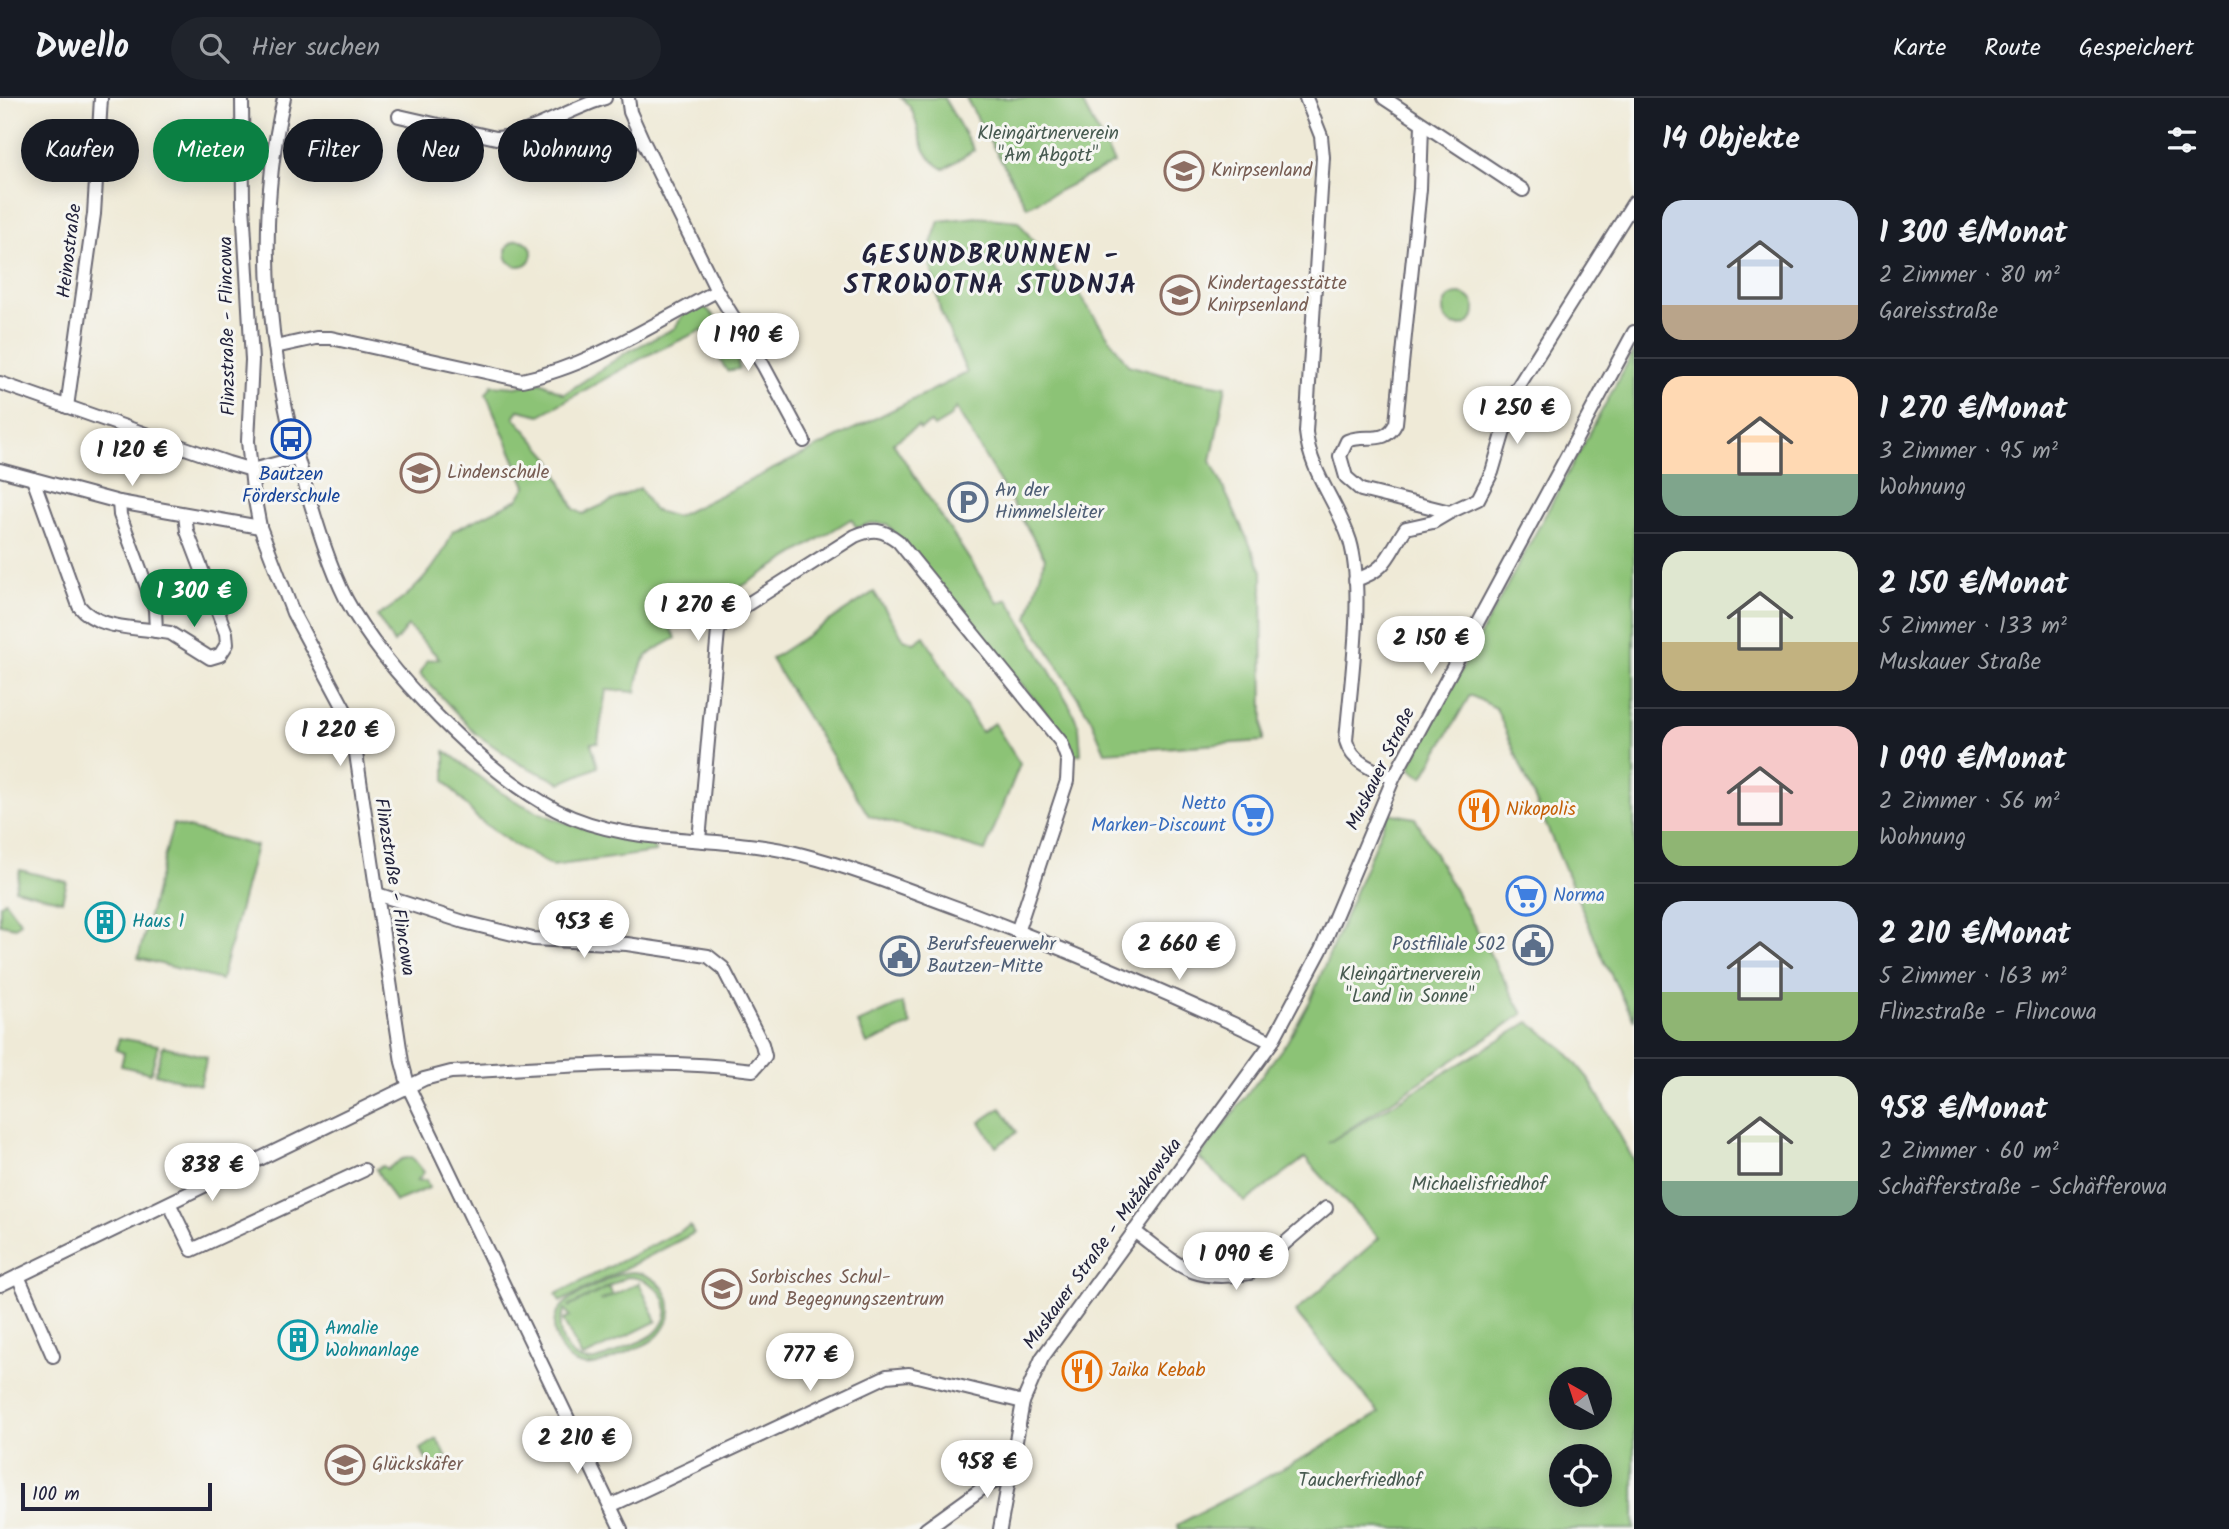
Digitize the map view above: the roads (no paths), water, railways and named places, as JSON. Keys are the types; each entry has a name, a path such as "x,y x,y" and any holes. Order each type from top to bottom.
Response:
{"street":[{"name":"Heinostraße","path":"67,407 94,214 101,98"},
{"name":"Flinzstraße - Flincowa","path":"242,98 243,204 252,360 248,441 260,527 293,614 345,710 354,740 402,1062 409,1088 621,1529"},
{"path":"284,98 268,231 267,290 296,457 312,510 346,598 384,655 456,732 506,776 556,810 601,826 699,840 763,845 853,869 1017,932 1272,1042"},
{"path":"399,117 487,136 511,138 576,106 605,98"},
{"path":"628,98 630,112 642,139 717,291 763,365 804,441"},
{"path":"1306,98 1321,136 1323,157 1306,432 1308,451 1350,543 1355,580 1354,645 1346,741 1348,751 1365,766 1394,778"},
{"path":"1384,98 1523,190"},
{"path":"1422,124 1420,189 1396,423 1391,433 1384,437 1347,441 1340,456 1346,477 1361,490 1445,514"},
{"path":"1355,580 1373,575 1383,567 1406,528 1478,499 1492,472 1516,390 1634,202"},
{"path":"275,348 316,338 331,338 522,380 550,374 579,362 717,291"},
{"name":"Muskauer Straße","path":"1272,1042 1321,950 1394,778 1634,332"},
{"path":"0,383 174,447 252,470 296,457"},
{"path":"0,470 119,502 260,527"},
{"path":"33,479 70,582 86,615 101,622 170,633 210,658 220,655 226,644 226,633 187,531 185,515"},
{"path":"119,502 128,539 155,609 156,631"},
{"path":"699,840 718,631 729,616 855,536 869,530 883,530 898,541 1050,723 1065,751 1067,781 1017,932"},
{"path":"0,1285 170,1205 424,1079 451,1072 705,1063 753,1070 765,1056 762,1044 723,968 708,956 626,944 533,939 464,922 377,894"},
{"name":"Muskauer Straße - Mužakowska","path":"999,1529 1023,1402 1037,1368 1058,1332 1272,1042"},
{"path":"170,1205 192,1250 364,1170"},
{"path":"1134,1231 1193,1274 1233,1276 1250,1273 1326,1208"},
{"path":"18,1276 53,1356"},
{"path":"610,1506 887,1376 909,1374 1023,1402"},
{"path":"926,1529 987,1485 1008,1477"}],"place":[{"name":"Knirpsenland","path":"1184,171"},
{"name":"Kindertagesstätte Knirpsenland","path":"1180,295"},
{"name":"Bautzen Förderschule","path":"291,439"},
{"name":"Lindenschule","path":"420,473"},
{"name":"An der Himmelsleiter","path":"968,502"},
{"name":"Nikopolis","path":"1479,810"},
{"name":"Netto Marken-Discount","path":"1253,815"},
{"name":"Norma","path":"1526,896"},
{"name":"Haus 1","path":"105,922"},
{"name":"Postfiliale 502","path":"1533,945"},
{"name":"Berufsfeuerwehr Bautzen-Mitte","path":"900,956"},
{"name":"Sorbisches Schul- und Begegnungszentrum","path":"722,1289"},
{"name":"Amalie Wohnanlage","path":"298,1340"},
{"name":"Jaika Kebab","path":"1082,1371"},
{"name":"Glückskäfer","path":"345,1465"}],"district":[{"name":"GESUNDBRUNNEN - STROWOTNA STUDNJA","path":"991,271"}],"park label":[{"name":"Kleingärtnerverein \"Am Abgott\"","path":"1048,145"},
{"name":"Kleingärtnerverein \"Land in Sonne\"","path":"1410,986"},
{"name":"Michaelisfriedhof","path":"1479,1185"},
{"name":"Taucherfriedhof","path":"1360,1481"}]}
